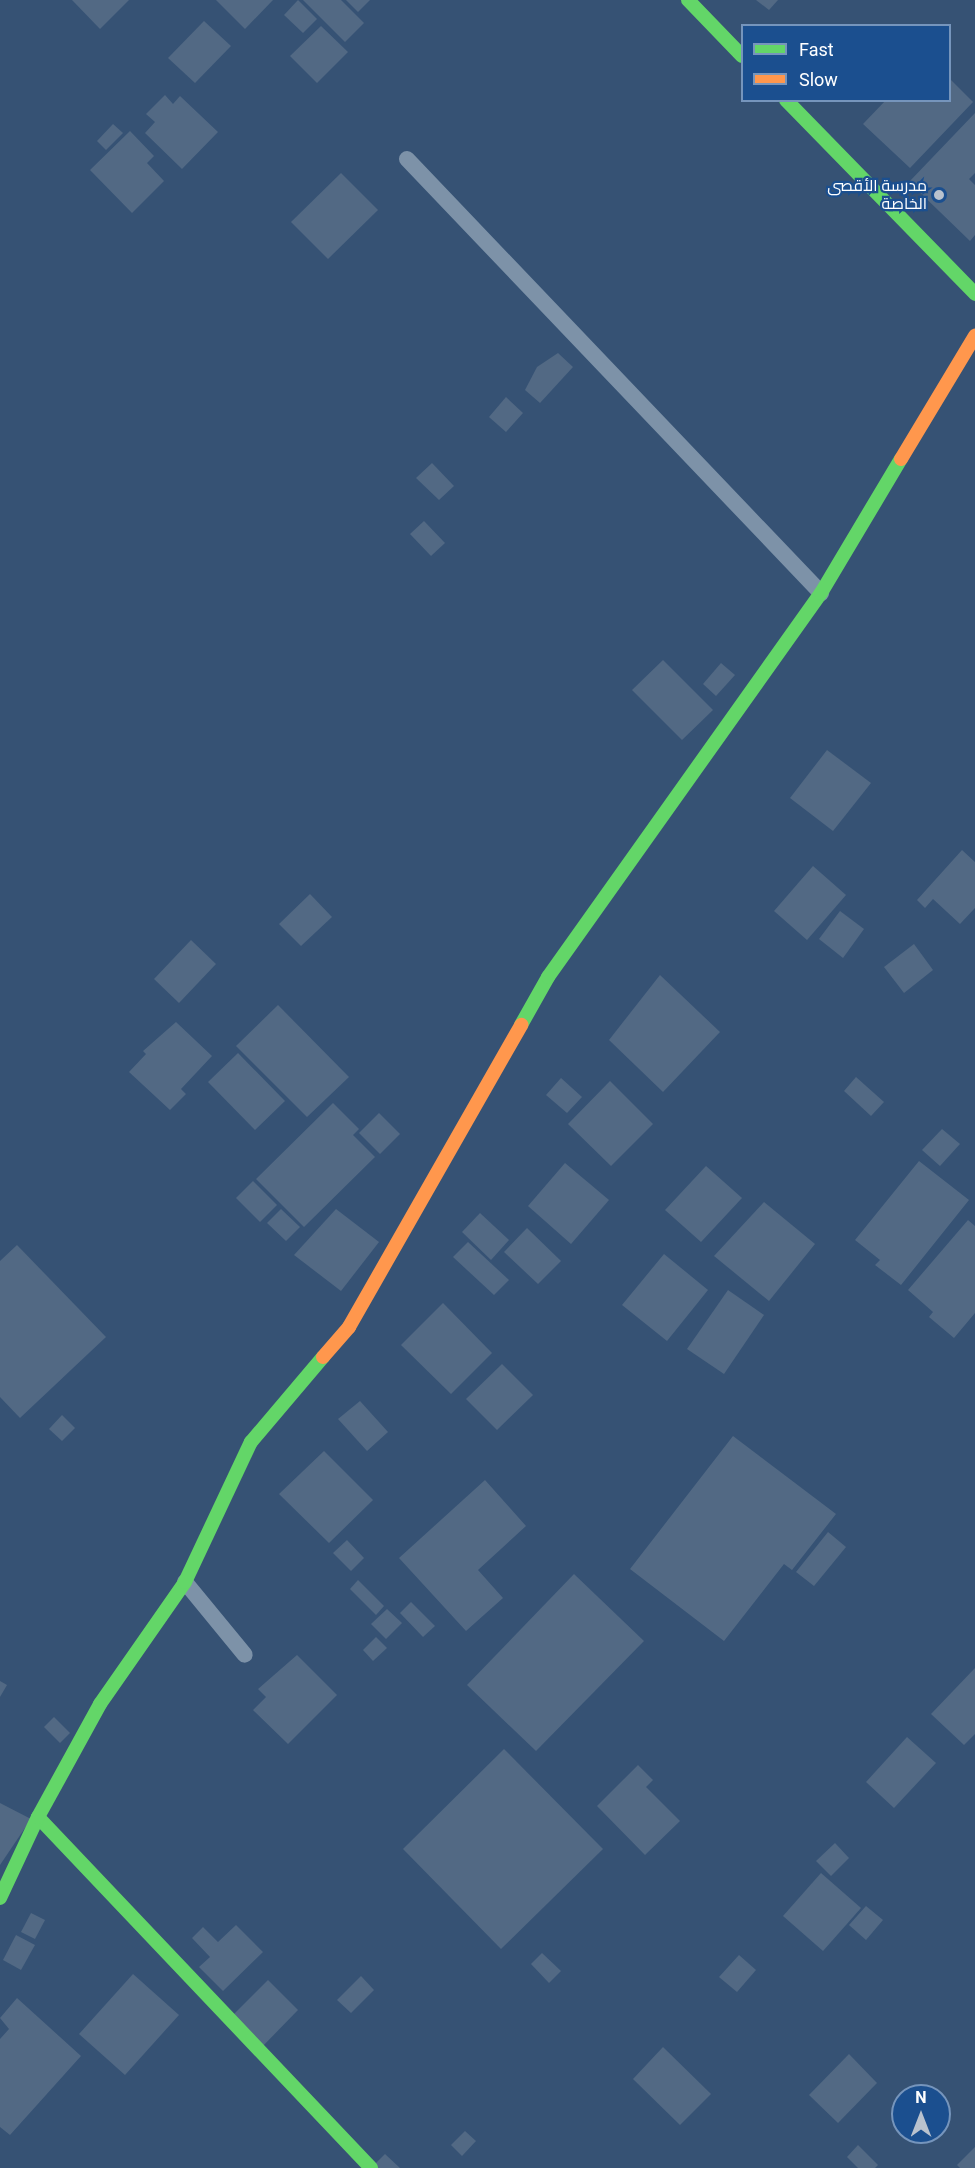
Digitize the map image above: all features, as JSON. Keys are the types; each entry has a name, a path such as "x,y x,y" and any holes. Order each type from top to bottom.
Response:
{"street":[{"path":"688,0 741,55"},
{"path":"788,102 975,294"},
{"path":"0,1898 38,1816 100,1704 185,1582 251,1442 349,1327 548,977 822,593 975,336"},
{"path":"38,1816 371,2168"}],"lane":[{"path":"407,159 822,593"},
{"path":"185,1582 245,1655"}],"building":[{"path":"72,0 129,0 100,29"},
{"path":"216,0 273,0 245,29"},
{"path":"298,0 317,19 303,33 284,15"},
{"path":"303,0 341,0 364,23 345,42"},
{"path":"346,0 370,0 358,12"},
{"path":"756,0 778,0 769,10"},
{"path":"204,21 231,46 195,83 168,58"},
{"path":"321,26 348,52 317,83 290,56"},
{"path":"951,80 973,102 910,168 863,124 884,102 951,102"},
{"path":"165,95 173,104 180,96 218,132 182,169 145,133 155,122 146,114"},
{"path":"975,113 975,173 969,179 975,185 975,235 970,241 909,182"},
{"path":"113,124 123,133 106,150 97,141"},
{"path":"130,131 154,156 147,163 164,181 132,213 90,170"},
{"path":"341,173 378,210 328,259 291,222"},
{"path":"558,353 573,367 540,403 525,390 537,367"},
{"path":"506,397 523,413 506,432 489,417"},
{"path":"432,463 454,486 439,500 416,478"},
{"path":"424,521 445,543 431,556 410,534"},
{"path":"663,660 713,710 682,740 632,690"},
{"path":"721,663 735,675 716,696 703,684"},
{"path":"827,750 871,783 833,831 790,798"},
{"path":"962,850 975,862 975,908 960,924 933,899 925,908 917,900"},
{"path":"813,866 846,895 807,940 774,911"},
{"path":"310,894 332,917 301,946 279,924"},
{"path":"840,911 864,929 843,958 819,939"},
{"path":"191,940 216,964 179,1003 154,979"},
{"path":"914,944 933,970 904,993 884,967"},
{"path":"660,975 720,1032 663,1092 609,1040"},
{"path":"278,1005 349,1077 307,1117 236,1046"},
{"path":"176,1022 212,1056 181,1089 186,1094 170,1110 129,1072 146,1054 143,1051"},
{"path":"238,1053 285,1101 255,1130 208,1082"},
{"path":"856,1077 884,1102 871,1116 844,1091"},
{"path":"561,1078 582,1097 567,1113 546,1095"},
{"path":"610,1081 653,1124 611,1166 568,1124"},
{"path":"333,1103 359,1129 353,1135 375,1157 304,1227 256,1179"},
{"path":"379,1113 400,1134 380,1154 359,1133"},
{"path":"942,1129 960,1144 940,1166 922,1150"},
{"path":"919,1161 969,1200 901,1285 875,1265 880,1260 855,1240"},
{"path":"565,1163 609,1200 571,1244 528,1206"},
{"path":"706,1166 742,1198 701,1242 665,1210"},
{"path":"253,1181 277,1205 260,1222 236,1198"},
{"path":"764,1202 815,1244 769,1301 714,1256"},
{"path":"281,1209 300,1227 286,1241 267,1223"},
{"path":"336,1209 379,1242 341,1291 294,1255"},
{"path":"480,1213 509,1240 491,1260 462,1232"},
{"path":"968,1220 975,1226 975,1313 954,1338 929,1317 933,1312 908,1290"},
{"path":"527,1228 561,1261 538,1284 504,1252"},
{"path":"468,1242 509,1280 494,1295 453,1257"},
{"path":"17,1245 106,1337 20,1418 0,1397 0,1261"},
{"path":"664,1254 708,1290 667,1341 622,1305"},
{"path":"728,1290 764,1315 724,1374 687,1349"},
{"path":"443,1303 492,1353 451,1394 401,1345"},
{"path":"502,1364 533,1395 497,1430 466,1399"},
{"path":"360,1401 388,1432 367,1451 338,1419"},
{"path":"62,1415 75,1428 62,1441 49,1429"},
{"path":"733,1436 836,1514 792,1570 784,1564 724,1641 630,1569"},
{"path":"324,1451 373,1500 329,1543 279,1494"},
{"path":"485,1480 526,1526 478,1570 503,1598 466,1631 399,1558"},
{"path":"828,1532 846,1547 814,1586 796,1572"},
{"path":"347,1540 364,1558 351,1571 333,1553"},
{"path":"574,1574 644,1641 536,1751 467,1685"},
{"path":"358,1580 384,1606 376,1615 350,1589"},
{"path":"411,1602 435,1626 423,1637 400,1613"},
{"path":"387,1609 402,1623 386,1639 371,1624"},
{"path":"376,1637 387,1648 373,1661 363,1650"},
{"path":"297,1655 337,1695 288,1744 253,1710 266,1697 258,1689"},
{"path":"975,1668 975,1734 964,1745 931,1714"},
{"path":"0,1681 7,1685 0,1697"},
{"path":"54,1717 70,1733 60,1743 44,1727"},
{"path":"907,1737 936,1763 894,1808 866,1782"},
{"path":"504,1749 603,1849 501,1949 403,1849"},
{"path":"638,1765 653,1780 646,1787 680,1821 645,1855 597,1806"},
{"path":"0,1803 31,1819 0,1865"},
{"path":"835,1843 849,1858 831,1876 816,1861"},
{"path":"821,1873 861,1908 823,1951 783,1916"},
{"path":"866,1906 883,1920 866,1940 849,1925"},
{"path":"31,1913 45,1920 35,1939 21,1932"},
{"path":"236,1925 263,1952 223,1991 199,1967 210,1957 192,1938 203,1927 218,1942"},
{"path":"16,1935 35,1945 21,1970 3,1960"},
{"path":"542,1953 561,1971 549,1983 531,1964"},
{"path":"739,1955 756,1970 737,1992 719,1977"},
{"path":"133,1974 179,2015 125,2075 79,2034"},
{"path":"361,1976 374,1990 351,2013 337,2000"},
{"path":"268,1980 298,2010 261,2048 230,2018"},
{"path":"17,1998 81,2056 10,2135 0,2127 0,2039 9,2029 0,2018"},
{"path":"663,2047 711,2094 680,2125 633,2079"},
{"path":"849,2054 877,2083 838,2123 809,2095"},
{"path":"465,2131 476,2141 462,2156 451,2145"},
{"path":"858,2145 878,2165 875,2168 858,2168 847,2157"},
{"path":"975,2147 975,2168 960,2168 957,2165"},
{"path":"385,2154 400,2168 377,2168 374,2165"}],"traffic: fast":[{"path":"688,0 741,55"},
{"path":"788,102 975,294"},
{"path":"521,1025 548,977 821,593 901,459"},
{"path":"0,1898 38,1817 100,1704 185,1582 251,1442 323,1357"},
{"path":"38,1817 371,2168"}],"traffic: slow":[{"path":"901,459 975,336"},
{"path":"323,1357 349,1327 521,1025"}],"place":[{"name":"مدرسة الأقصى الخاصة","path":"939,195"}]}
